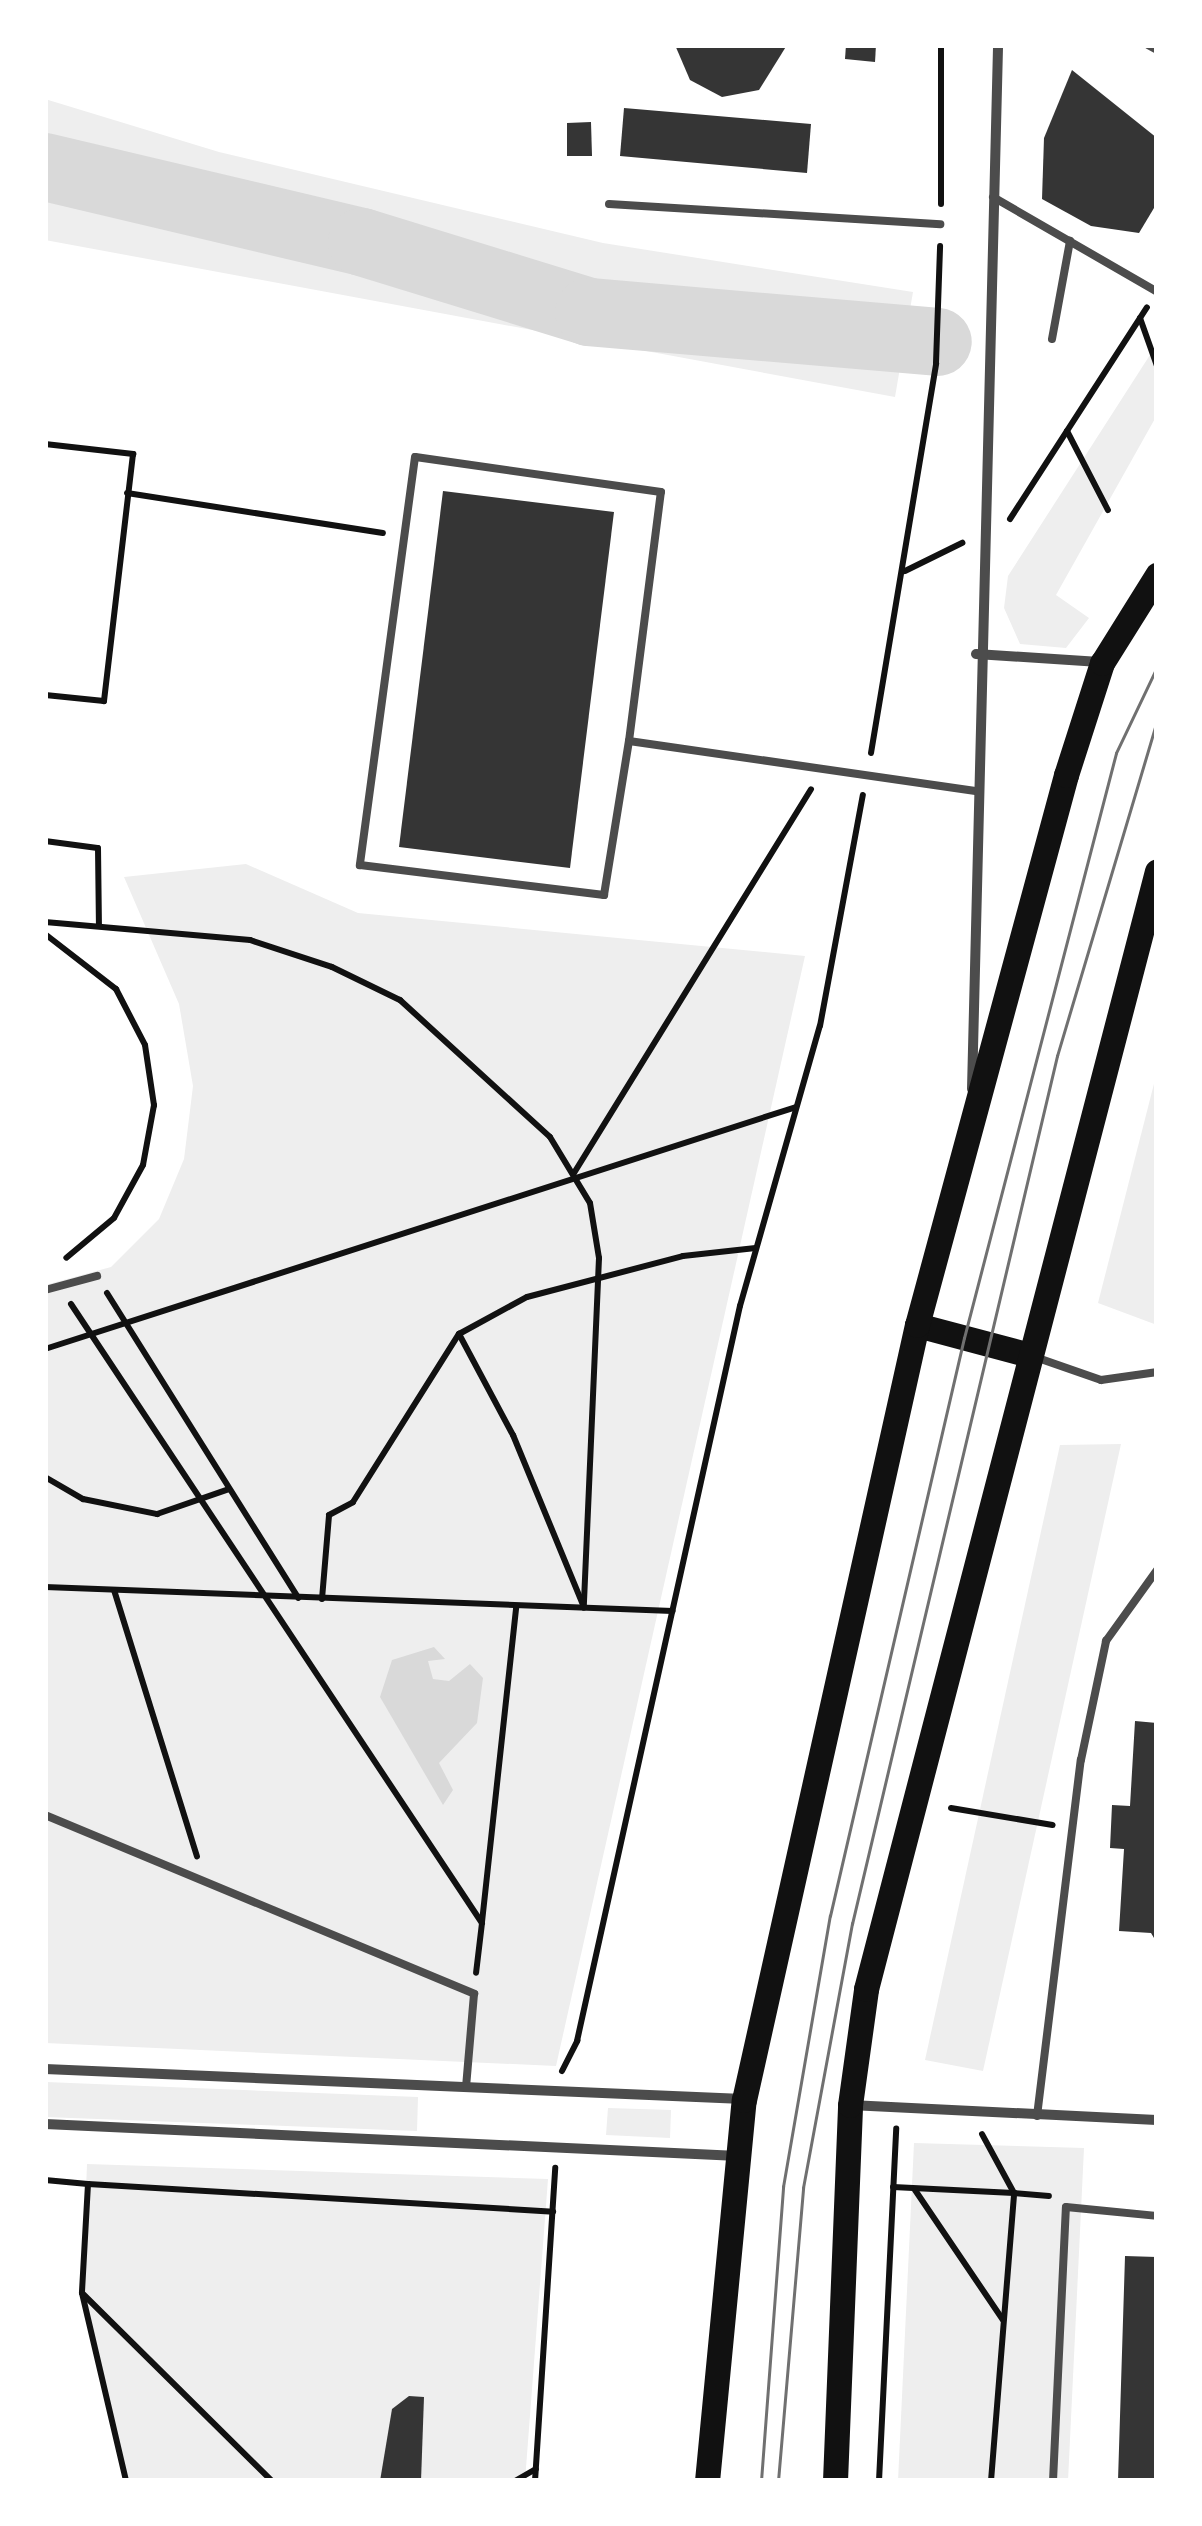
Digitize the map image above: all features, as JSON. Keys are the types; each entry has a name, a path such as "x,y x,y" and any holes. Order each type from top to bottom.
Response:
{"main road":[{"path":"707,2481 744,2100 917,1326 972,1107 1102,662 1157,576"},
{"path":"834,2481 850,2105 866,1989 1026,1354 1148,934 1157,871"},
{"path":"917,1326 1026,1354"}],"street":[{"path":"972,1107 976,654 998,45"},
{"path":"976,654 1102,662"},
{"path":"45,2069 744,2100"},
{"path":"850,2105 972,2115 1157,2120"},
{"path":"45,2124 738,2156"}],"lane":[{"path":"1148,45 1157,50"},
{"path":"993,197 1156,291"},
{"path":"609,204 940,224"},
{"path":"1052,339 1070,241"},
{"path":"415,458 661,492 629,741 604,895 360,865 415,458"},
{"path":"629,741 975,791"},
{"path":"45,1290 97,1276"},
{"path":"1026,1354 1101,1380 1157,1372"},
{"path":"1037,2116 1074,1828 1106,1641 1157,1570"},
{"path":"45,1815 206,1886 474,1994 466,2088"},
{"path":"1052,2481 1066,2207 1157,2216"}],"path":[{"path":"560,2075 577,2041 756,1248 796,1107 866,775 904,571 936,363 942,45"},
{"path":"904,571 981,534 1004,528 1156,291"},
{"path":"1140,318 1157,366"},
{"path":"1067,430 1108,510"},
{"path":"45,444 133,454 104,701 45,695"},
{"path":"126,493 404,536"},
{"path":"574,1173 822,771"},
{"path":"45,840 98,848 99,925"},
{"path":"45,922 250,940 400,1000 521,1106 574,1173 590,1203 600,1281 584,1608"},
{"path":"45,934 116,989 145,1044 154,1105 143,1165 114,1218 81,1248 48,1270 482,1923"},
{"path":"45,1349 574,1173 796,1107"},
{"path":"81,1248 298,1598"},
{"path":"322,1599 328,1515 353,1502 459,1334 527,1297 600,1281 683,1256 756,1248"},
{"path":"459,1334 513,1434 584,1608"},
{"path":"45,1477 110,1506 157,1514 202,1504 229,1489"},
{"path":"45,1587 672,1611"},
{"path":"114,1590 206,1886"},
{"path":"474,1994 516,1607"},
{"path":"951,1808 1074,1828"},
{"path":"879,2481 897,2106"},
{"path":"972,2115 1014,2193 992,2481"},
{"path":"535,2481 555,2174"},
{"path":"45,2180 553,2212"},
{"path":"88,2184 82,2294 126,2481"},
{"path":"893,2188 1068,2197"},
{"path":"914,2189 1004,2322"},
{"path":"82,2294 272,2481"},
{"path":"515,2481 536,2470"}],"shaded area":[{"path":"45,99 219,152 603,243 913,292 895,397 45,240"},
{"path":"1157,344 1157,415 1056,595 1089,618 1066,648 1020,644 1004,608 1008,576"},
{"path":"246,864 358,913 805,956 556,2066 45,2043 45,1285 111,1267 159,1219 184,1159 193,1086 179,1004 124,877"},
{"path":"1157,1072 1157,1325 1098,1303"},
{"path":"1121,1444 983,2071 925,2060 1060,1445"},
{"path":"434,1647 445,1659 428,1661 433,1679 449,1681 470,1664 483,1678 477,1723 439,1763 453,1790 443,1805 380,1697 392,1660"},
{"path":"46,2082 418,2097 417,2131 45,2117"},
{"path":"608,2108 671,2110 670,2138 606,2135"},
{"path":"914,2143 1084,2148 1068,2481 898,2481"},
{"path":"87,2164 548,2179 525,2481 126,2481 82,2293"}],"building":[{"path":"675,45 787,45 759,90 722,97 690,80"},
{"path":"846,45 876,45 875,62 845,59"},
{"path":"1072,70 1157,138 1157,203 1139,233 1091,226 1042,199 1044,138"},
{"path":"624,108 811,124 807,173 620,156"},
{"path":"591,122 592,156 567,156 567,123"},
{"path":"443,491 614,512 570,868 399,847"},
{"path":"1135,1721 1157,1723 1157,1943 1151,1933 1119,1931 1124,1849 1110,1848 1112,1805 1130,1806"},
{"path":"1125,2256 1157,2257 1157,2481 1118,2481"},
{"path":"409,2396 424,2397 421,2481 380,2481 392,2409"}],"waterway":[{"path":"45,167 362,242 589,312 938,342"}],"tram line":[{"path":"761,2481 783,2187 830,1916 964,1338 1116,753 1157,667"},
{"path":"778,2481 803,2188 852,1924 1057,1056 1157,721"}]}
